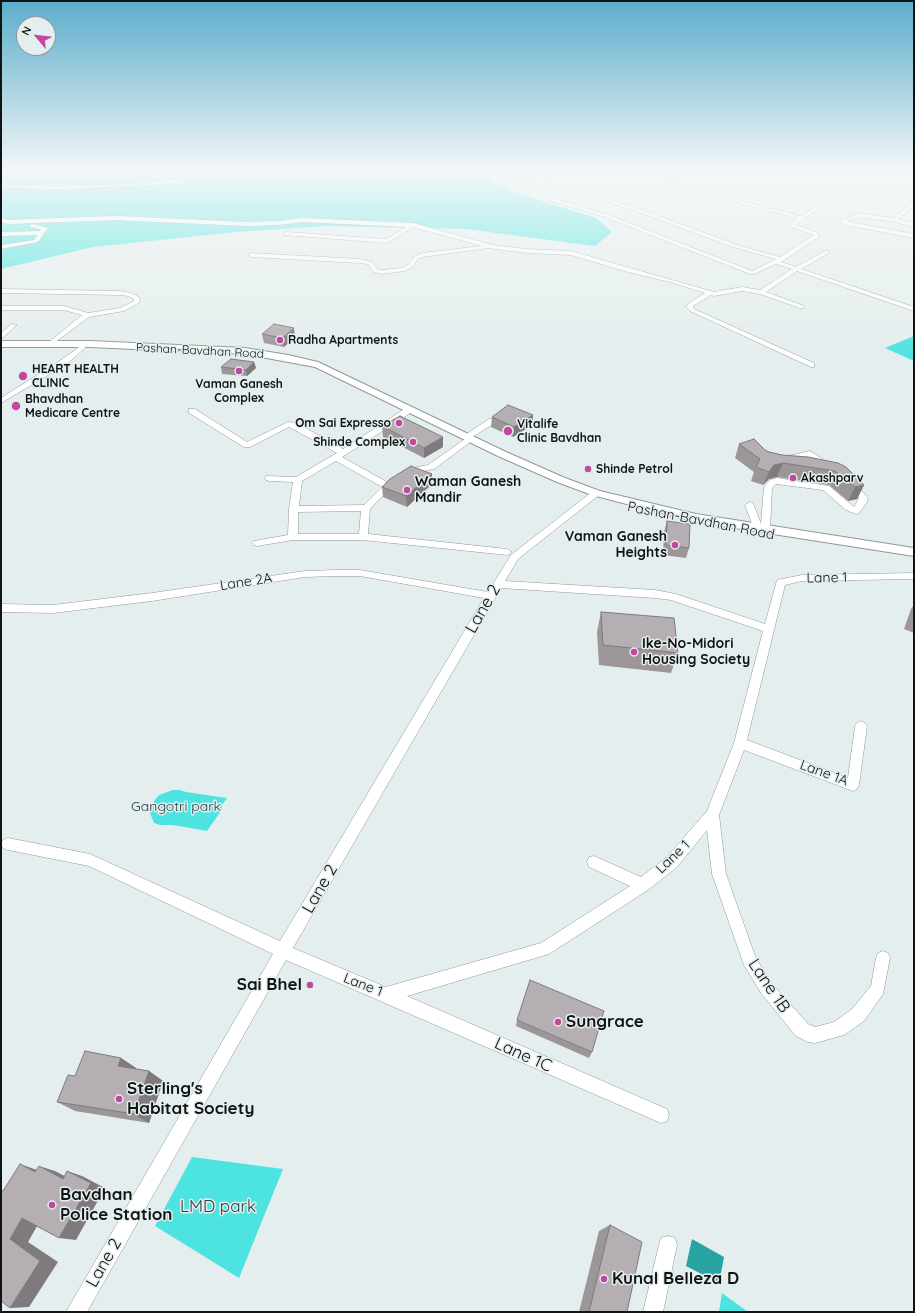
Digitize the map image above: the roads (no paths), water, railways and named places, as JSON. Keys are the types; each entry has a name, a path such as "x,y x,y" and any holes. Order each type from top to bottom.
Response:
{"main road":[{"name":"Pashan-Bavdhan Road","path":"1,344 86,344 246,351 318,365 467,439 525,470 654,514 691,522 914,559"},
{"name":"Pashan-Bavdhan Road","path":"390,400 394,405 406,412 467,439"},
{"name":"Pashan-Bavdhan Road","path":"594,494 696,518 914,552"}],"street":[{"path":"1,247 34,242 41,234"},
{"path":"290,234 387,241 398,234"},
{"path":"451,234 493,247 527,251 571,253 626,270 672,280 718,295 742,289 761,292 802,307"},
{"path":"653,234 752,274 779,260 817,236 816,234"},
{"path":"703,234 779,260 796,269 914,309"},
{"path":"251,255 360,261 370,263 376,271 382,272 398,271 408,268 414,259 422,255 493,247"},
{"path":"761,292 796,269 828,252"},
{"path":"1,291 120,293 129,294 137,298 137,302 122,310 87,315 64,308 1,308"},
{"path":"710,293 690,305 690,308 811,364"},
{"path":"50,344 87,315"},
{"path":"1,337 14,324"},
{"path":"57,365 57,362 72,349 66,344"},
{"path":"1,401 64,362 86,344"},
{"path":"192,411 247,445 288,424 294,425 387,486"},
{"path":"269,478 298,480 406,412"},
{"path":"363,537 366,508 387,486 410,471 431,467 492,421"},
{"path":"761,528 768,487 770,484 777,481 826,488 851,510 856,511 863,502 864,498 840,475 810,454 771,462"},
{"path":"293,537 294,508 298,480"},
{"name":"Lane 2","path":"76,1312 283,951 514,556 594,494"},
{"path":"750,505 761,528"},
{"path":"294,508 366,508"},
{"path":"257,543 293,537 363,537 507,552"},
{"name":"Lane 2A","path":"1,608 27,610 53,609 152,597 305,574 330,573 360,573 491,596"},
{"name":"Lane 1","path":"8,844 90,860 271,944 283,951 386,995 544,949 643,885 672,862 712,815 740,743 781,582 802,578 914,576"},
{"path":"498,584 655,594 672,597 769,629"},
{"name":"Lane 1A","path":"740,743 853,785 861,726"},
{"name":"Lane 1B","path":"712,815 718,874 749,960 766,988 802,1030 808,1034 815,1035 838,1029 858,1015 878,989 883,958"},
{"path":"594,862 643,885"},
{"name":"Lane 1C","path":"386,995 661,1115"},
{"path":"653,1312 668,1246"}],"place":[{"name":"Radha Apartments","path":"280,340"},
{"name":"Vaman Ganesh Complex","path":"239,371"},
{"name":"HEART HEALTH CLINIC","path":"23,376"},
{"name":"Bhavdhan Medicare Centre","path":"16,406"},
{"name":"Om Sai Expresso","path":"399,423"},
{"name":"Vitalife Clinic Bavdhan","path":"508,431"},
{"name":"Shinde Complex","path":"413,442"},
{"name":"Shinde Petrol","path":"588,469"},
{"name":"Akashparv","path":"793,478"},
{"name":"Waman Ganesh Mandir","path":"407,490"},
{"name":"Vaman Ganesh Heights","path":"675,545"},
{"name":"Ike-No-Midori Housing Society","path":"634,652"},
{"name":"Sai Bhel","path":"310,985"},
{"name":"Sungrace","path":"558,1022"},
{"name":"Sterling's Habitat Society","path":"119,1099"},
{"name":"Bavdhan Police Station","path":"52,1205"},
{"name":"Kunal Belleza D","path":"604,1279"}],"park label":[{"name":"Gangotri park","path":"176,807"},
{"name":"LMD park","path":"218,1207"}]}
